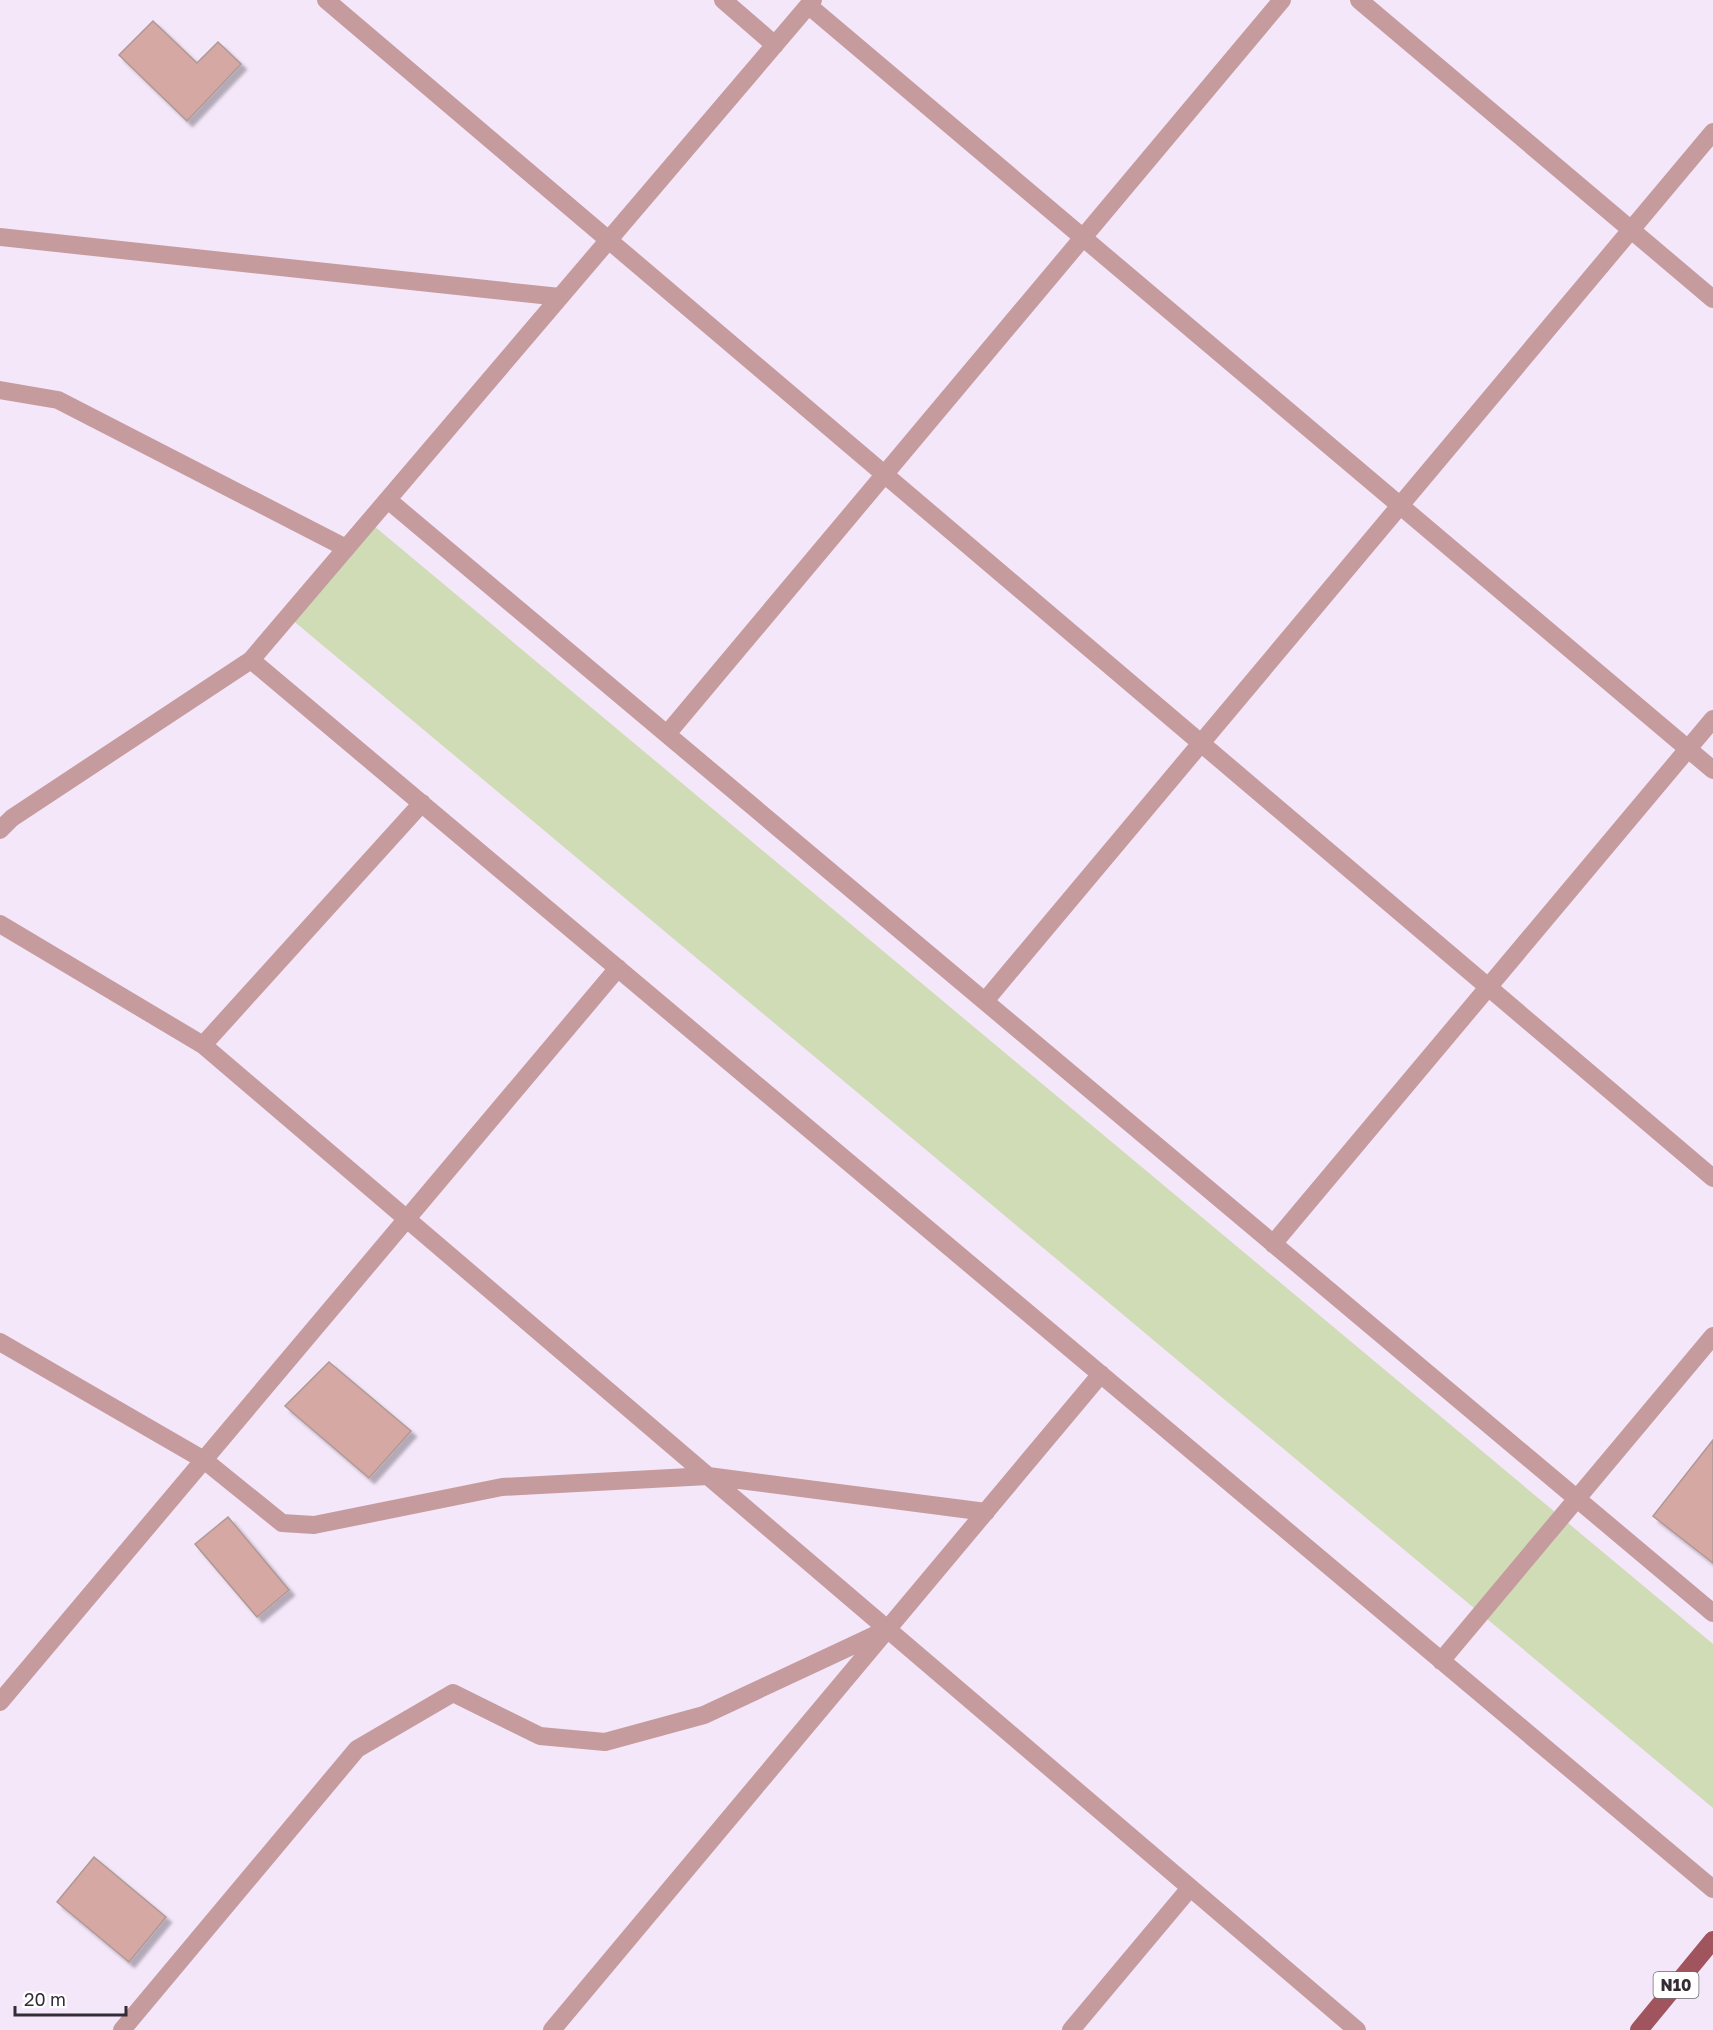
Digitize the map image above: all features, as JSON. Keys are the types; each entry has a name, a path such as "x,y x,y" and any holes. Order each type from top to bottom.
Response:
{"main road":[{"name":"N10","path":"1639,2030 1713,1940"}],"street":[{"path":"326,0 1713,1178"},
{"path":"723,0 775,45"},
{"path":"667,734 1282,0"},
{"path":"1359,0 1713,299"},
{"path":"0,830 12,818 251,660 811,3 1083,238 1713,770"},
{"path":"985,1001 1713,132"},
{"path":"0,237 560,297"},
{"path":"0,390 58,400 346,548"},
{"path":"388,500 1713,1613"},
{"path":"251,660 1713,1888"},
{"path":"1273,1244 1713,719"},
{"path":"203,1045 422,803"},
{"path":"0,924 203,1045 1357,2030"},
{"path":"0,1702 618,968"},
{"path":"1441,1661 1713,1336"},
{"path":"0,1342 204,1460 282,1523 314,1525 502,1487 708,1476 986,1512"},
{"path":"552,2030 1101,1374"},
{"path":"122,2030 357,1749 453,1694 540,1736 606,1742 704,1715 888,1629"},
{"path":"1071,2030 1190,1888"}],"green space":[{"path":"362,516 1713,1644 1713,1808 284,613"}],"building":[{"path":"153,21 197,63 218,42 241,64 187,121 119,55"},
{"path":"329,1362 411,1431 369,1478 285,1406"},
{"path":"1713,1440 1713,1563 1653,1516"},
{"path":"228,1517 289,1590 257,1617 195,1544"},
{"path":"94,1857 166,1917 129,1962 57,1902"}]}
